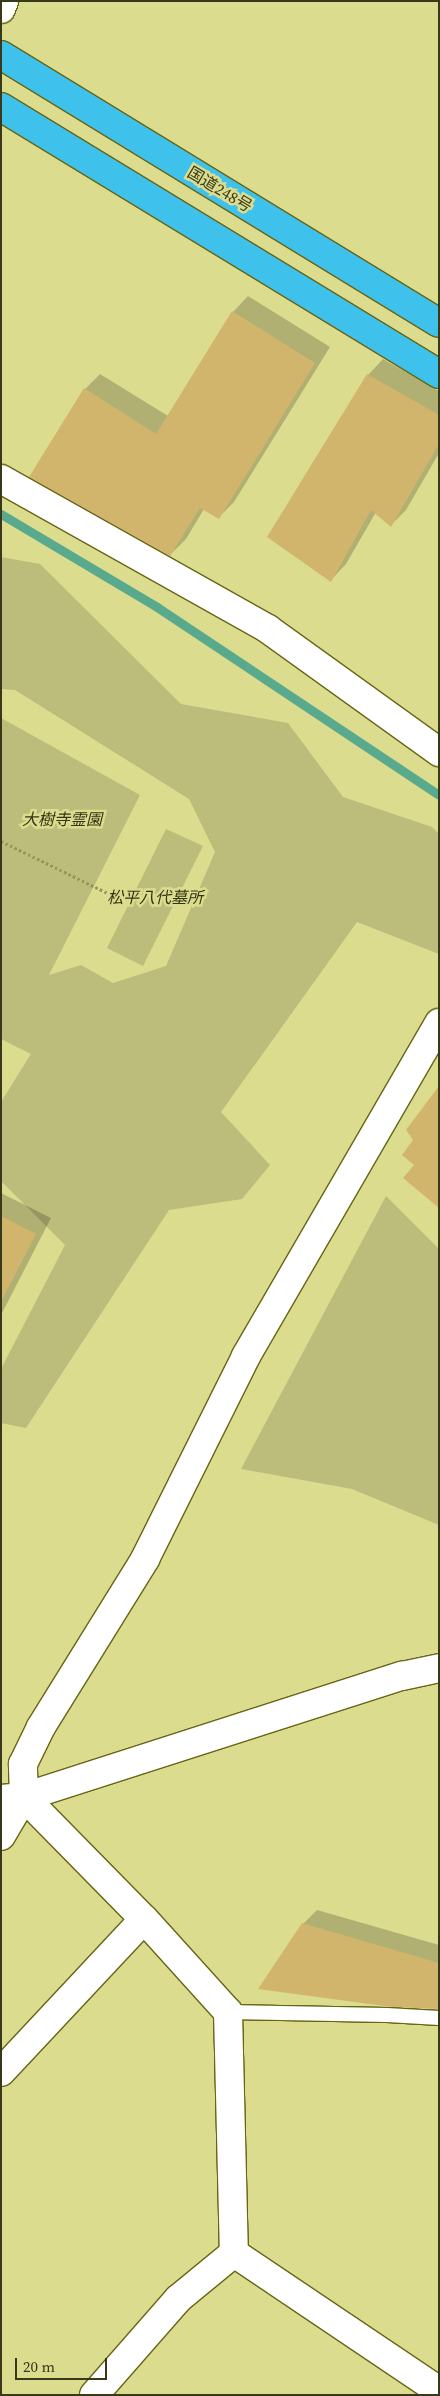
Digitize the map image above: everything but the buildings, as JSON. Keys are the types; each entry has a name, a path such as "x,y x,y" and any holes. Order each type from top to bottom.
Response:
{"highway":[{"name":"国道248号","path":"1,55 439,323"},
{"path":"1,107 439,374"}],"street":[{"path":"1,9 4,1"},
{"path":"1,479 268,629 439,752"},
{"path":"1,1836 23,1764 42,1727 145,1559 246,1356 439,1023"},
{"path":"13,1798 402,1676 439,1668"},
{"path":"13,1798 144,1919 228,2012 234,2253"},
{"path":"1,2072 144,1919"},
{"path":"106,2391 178,2299 234,2253"},
{"path":"234,2253 439,2391"}],"lane":[{"path":"228,2012 387,2015 439,2018"}],"path":[{"path":"1,841 116,897"}],"green space":[{"name":"大樹寺霊園","path":"1,557 40,564 181,704 288,723 343,797 432,827 439,834 439,954 357,922 221,1112 270,1165 242,1199 169,1210 26,1428 1,1423 1,1369 65,1245 1,1181 1,1102 31,1054 1,1039 1,718 140,795 49,975 81,965 113,983 166,966 215,852 189,799 15,690 1,689"},
{"name":"松平八代墓所","path":"166,829 203,846 143,966 107,948"},
{"path":"386,1196 439,1249 439,1525 352,1489 241,1469"}],"waterway":[{"path":"1,514 157,607 439,795"}]}
